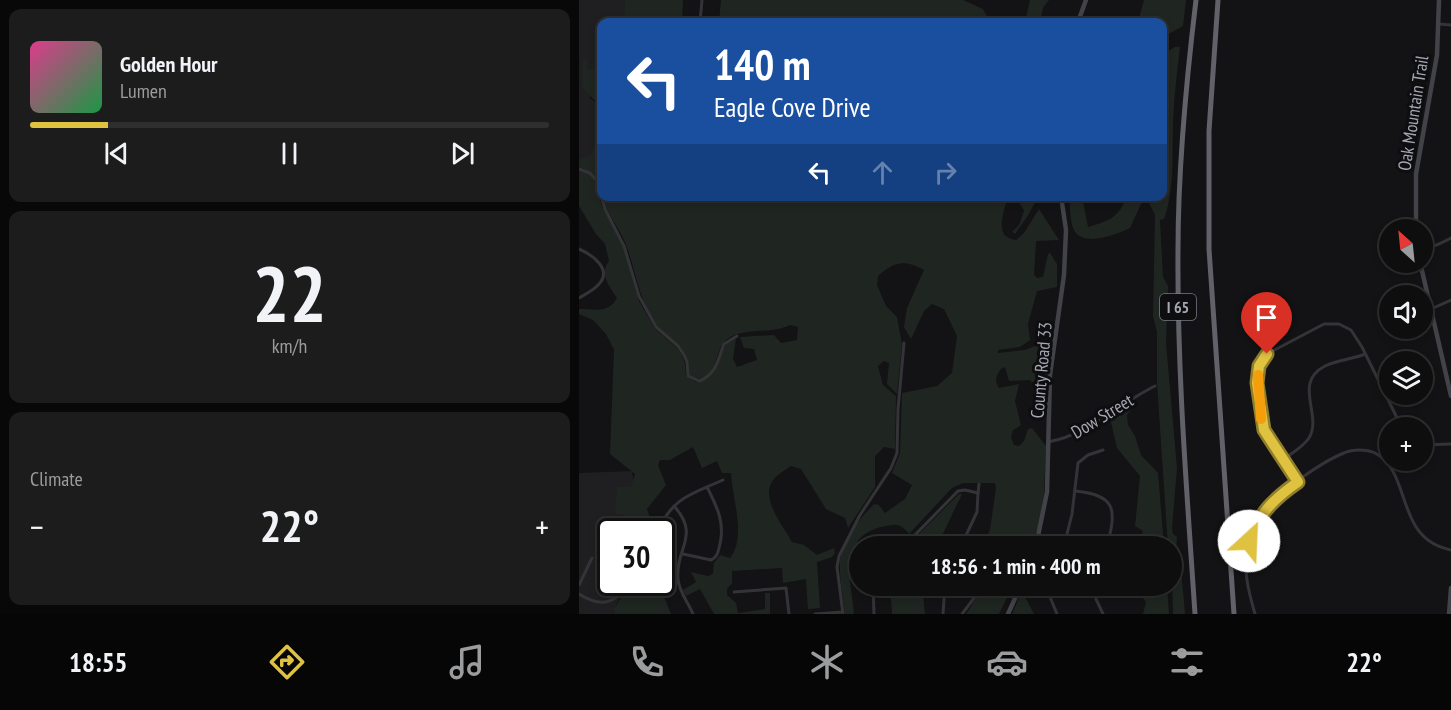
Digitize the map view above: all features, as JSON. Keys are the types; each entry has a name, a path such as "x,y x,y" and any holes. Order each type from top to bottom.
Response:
{"highway":[{"name":"I 65","path":"1195,614 1180,370 1178,250 1182,136 1196,0"},
{"name":"I 65","path":"1218,0 1209,134 1208,238 1234,614"}],"street":[{"path":"700,18 702,0"},
{"path":"1079,18 1086,0"},
{"name":"Oak Mountain Trail","path":"1416,219 1416,174 1434,75 1439,0"},
{"path":"1439,24 1451,26"},
{"path":"579,169 595,177 597,183"},
{"path":"602,201 621,238 639,296 653,324 684,355 687,362 687,376 699,381 707,377 719,362 724,344 737,336"},
{"name":"County Road 33","path":"1038,536 1047,492 1050,375 1063,290 1066,230 1062,201"},
{"path":"1433,246 1451,238"},
{"path":"579,249 599,262 602,276 598,285 579,298"},
{"path":"1433,309 1451,300"},
{"path":"1433,323 1451,396"},
{"path":"1298,482 1264,430 1257,383 1259,366 1267,354 1324,324 1339,324 1351,330 1397,417"},
{"path":"815,614 843,613 837,574 838,561 856,522 891,468 897,453 898,409 904,344"},
{"path":"1283,459 1296,451 1309,438 1313,423 1308,387 1314,376 1325,366 1365,354"},
{"name":"Dow Street","path":"1049,442 1073,435 1096,424 1132,397 1155,386"},
{"path":"1433,445 1451,444"},
{"path":"1066,536 1079,461 1088,454 1103,450"},
{"path":"1255,614 1246,570 1249,541 1256,524 1265,509 1277,496 1345,452 1361,450 1375,453 1382,458 1391,468 1420,533 1432,543 1451,550"},
{"path":"665,518 673,506 683,499 723,480"},
{"path":"966,536 977,512 979,484"},
{"path":"683,554 711,560 718,554 722,520 708,487"},
{"path":"914,536 959,491 978,493"},
{"path":"1075,491 1097,494 1106,500 1110,506 1113,521 1109,536"},
{"path":"673,506 683,518 686,526 678,573 679,583 693,614"},
{"path":"579,585 592,558"},
{"path":"734,592 786,588 789,614"},
{"path":"1449,614 1451,588"},
{"path":"579,594 595,601 608,602 620,596"},
{"path":"873,596 874,614"},
{"path":"943,614 944,596"},
{"path":"962,614 976,596"},
{"path":"1008,614 1016,596"},
{"path":"1050,596 1057,614"},
{"path":"1096,596 1103,614"}],"shaded area":[{"path":"579,0 630,0 629,18 597,18 597,73 589,74 590,98 597,104 597,169 579,173"},
{"path":"625,0 683,0 682,18 624,18"},
{"path":"721,0 963,0 983,9 988,18 719,18"},
{"path":"1030,0 1049,0 1043,8 1041,18 1026,18"},
{"path":"1144,0 1186,0 1183,26 1167,35 1167,18 1139,18"},
{"path":"1180,47 1173,113 1170,196 1164,219 1160,220 1163,277 1168,286 1166,343 1177,468 1172,528 1176,536 1167,536 1157,383 1157,332 1153,316 1155,215 1149,203 1145,202 1141,204 1130,228 1107,237 1089,239 1076,233 1071,222 1069,201 1083,201 1088,227 1112,218 1124,201 1167,201 1167,52"},
{"path":"583,60 587,60 587,69 597,69 597,100 582,87"},
{"path":"597,144 597,180 588,171 579,167 579,160 591,155"},
{"path":"579,170 589,173 594,178 597,201 601,201 623,246 639,301 655,329 682,355 686,376 696,382 704,380 713,373 726,344 736,339 733,359 737,367 757,360 754,349 744,348 740,337 774,335 781,343 797,340 798,327 790,325 774,330 740,333 733,336 722,345 710,374 698,379 689,376 687,363 680,347 659,328 648,311 625,242 604,201 1036,201 1015,234 1012,232 1019,225 1024,211 1019,202 1006,203 1002,221 1003,231 1009,238 1016,240 1024,233 1039,209 1059,240 1036,241 1034,275 1037,278 1043,277 1050,253 1057,264 1057,287 1037,291 1028,324 1030,340 1020,347 998,350 998,353 1025,350 1050,340 1047,393 1033,404 1034,385 1030,380 1009,381 1005,367 999,371 996,380 999,388 1019,384 1015,401 1021,425 1013,430 1011,437 1014,445 1019,446 1024,441 1028,429 1032,428 1046,446 1044,493 1035,536 987,536 990,530 995,483 963,483 952,488 909,534 900,526 890,525 864,536 849,536 874,504 879,505 885,513 905,499 912,485 892,473 900,453 902,393 937,386 952,373 957,336 944,309 932,304 924,311 911,339 904,327 907,308 924,270 911,264 899,264 878,276 877,285 886,306 897,317 902,344 897,394 887,384 889,363 884,361 878,366 883,385 896,396 895,449 884,447 875,456 875,487 848,528 845,518 826,509 801,469 791,466 776,477 769,489 771,505 792,542 804,545 817,555 834,548 835,553 832,557 817,562 820,608 808,609 806,579 783,583 782,568 732,571 732,583 727,589 727,595 736,603 738,613 765,609 765,593 770,593 770,614 714,614 700,589 686,596 683,590 696,582 691,572 708,576 713,574 714,563 720,555 730,558 735,549 738,528 731,473 722,473 717,461 702,468 693,447 670,460 660,460 658,465 666,485 647,509 650,518 625,518 625,515 615,514 617,487 631,487 635,474 610,454 614,350 606,334 593,320 579,314 579,309 606,309 617,298 605,275 609,261 605,244 579,206"},
{"path":"1128,403 1130,405 1131,410 1127,415 1128,425 1135,436 1141,455 1158,473 1163,536 1141,536 1143,531 1135,526 1140,476 1117,448 1110,418"},
{"path":"632,471 639,518 597,518 597,596 621,596 616,605 621,614 579,614 579,473"},
{"path":"959,494 962,494 942,536 917,536"},
{"path":"849,536 849,596 852,596 854,614 845,614 841,581 841,553"},
{"path":"1182,580 1185,614 1173,614 1172,596 1182,596"},
{"path":"622,596 664,596 671,614 615,614 614,609"},
{"path":"891,596 923,596 925,614 892,614"},
{"path":"978,596 1008,596 999,614 966,614"},
{"path":"1020,596 1025,596 1034,614 1012,614"},
{"path":"1141,596 1168,596 1169,614 1143,614 1146,602"}],"slow traffic":[{"path":"1258,375 1261,419"}],"route":[{"path":"1249,541 1265,509 1277,496 1298,482 1264,430 1257,383 1259,366 1267,354"}]}
